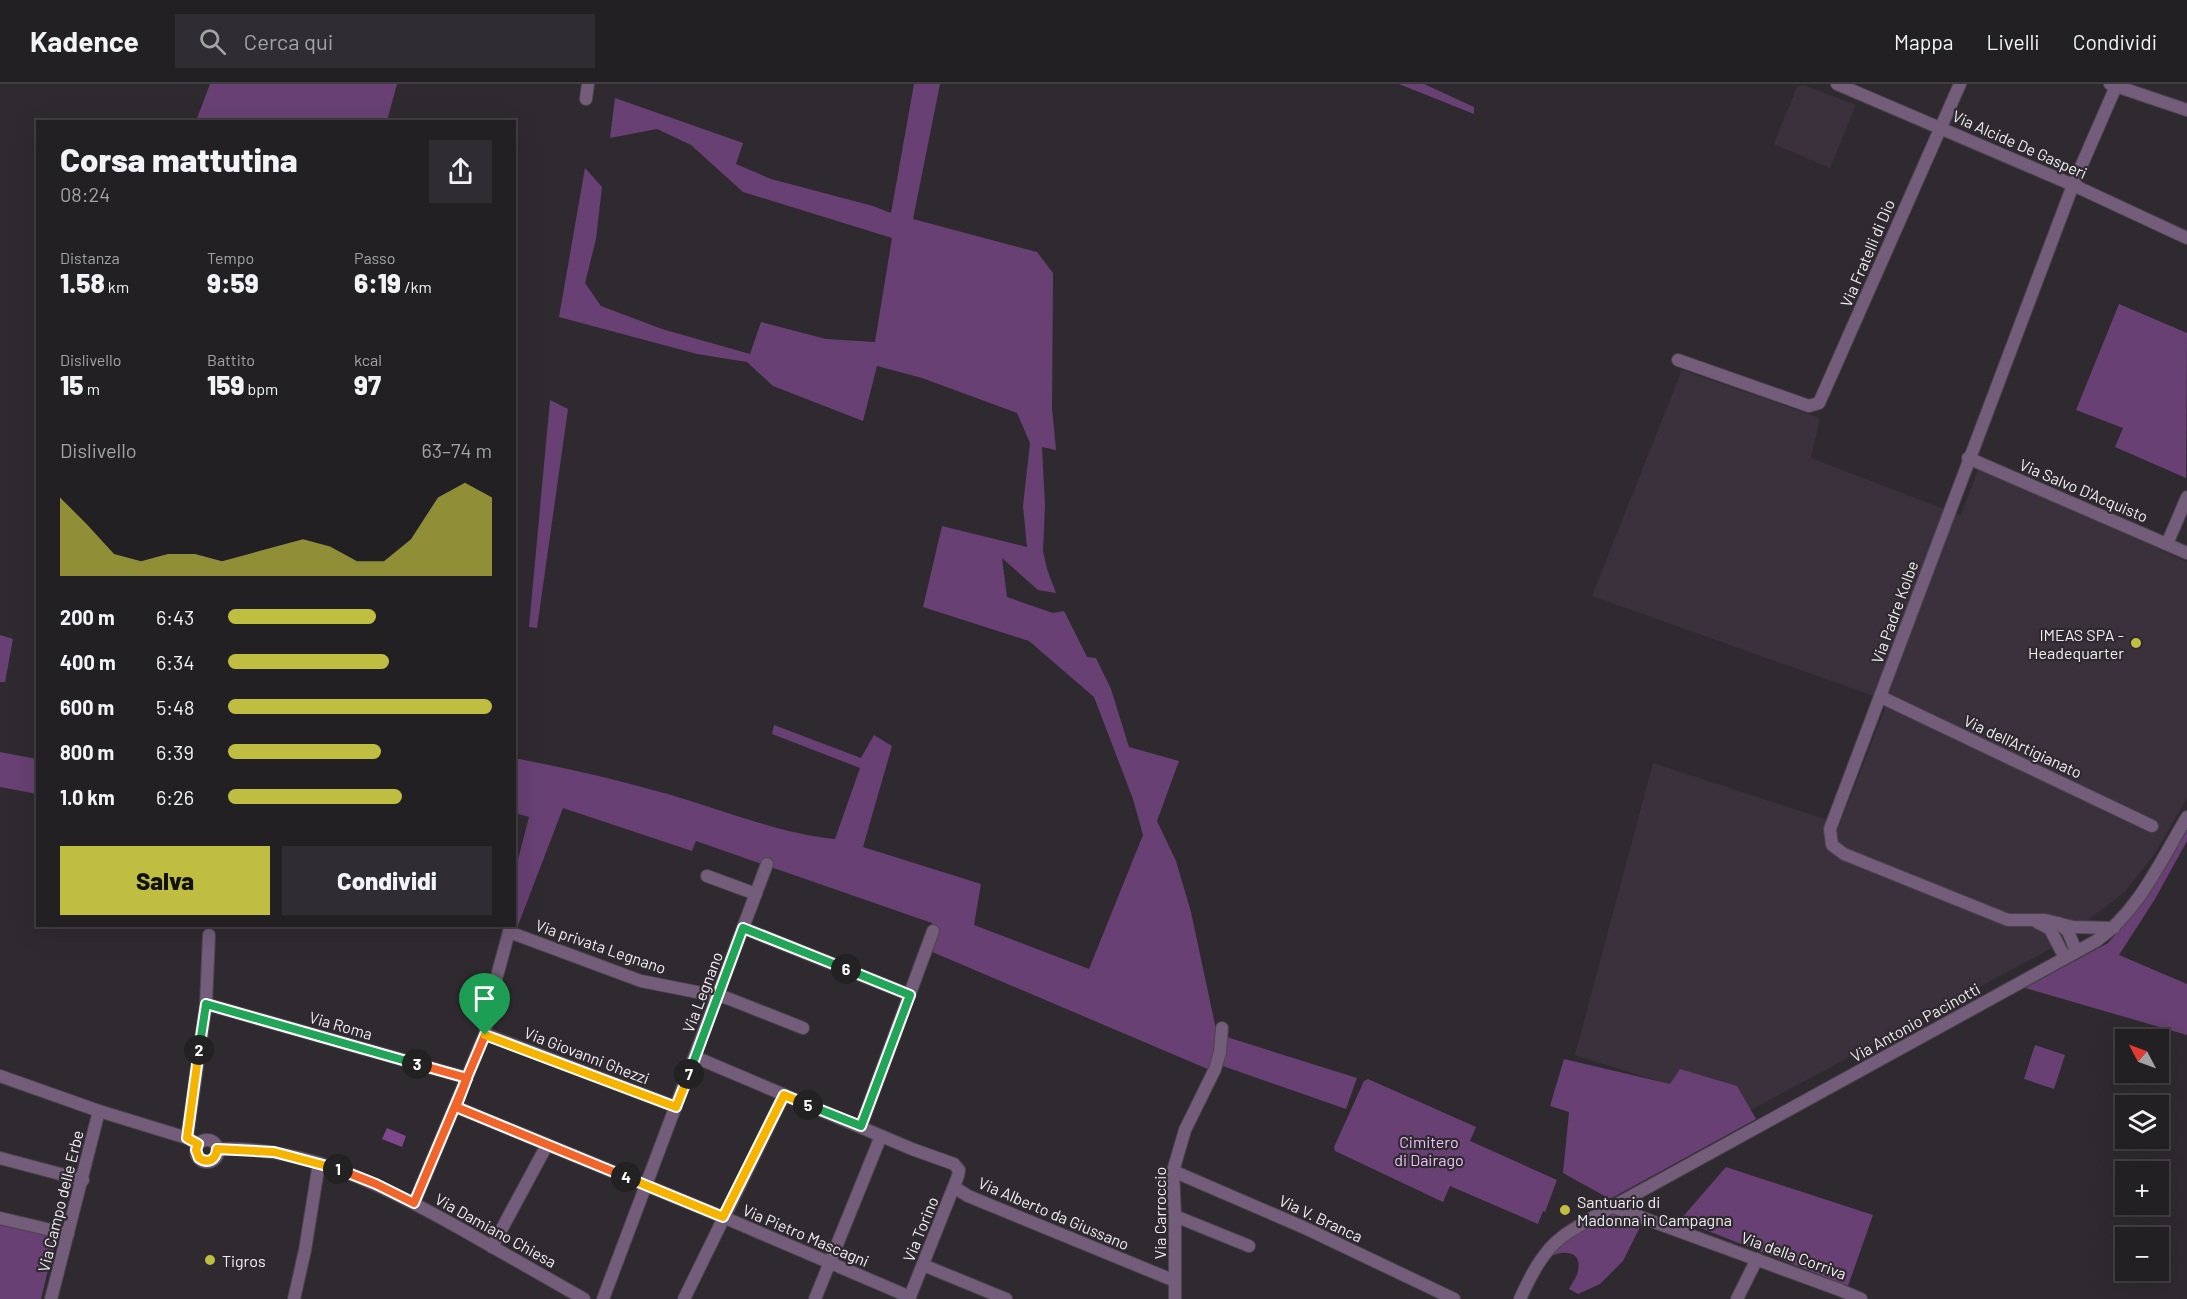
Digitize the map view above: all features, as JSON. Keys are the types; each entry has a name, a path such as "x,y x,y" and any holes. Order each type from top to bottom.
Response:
{"street":[{"path":"586,99 588,84"},
{"name":"Via Alcide De Gasperi","path":"1837,84 2073,185 2187,238"},
{"name":"Via Fratelli di Dio","path":"1678,360 1809,406 1819,403 1960,84"},
{"path":"2114,85 2187,110"},
{"name":"Via Padre Kolbe","path":"2114,85 1968,458 1830,829 1832,845 1844,854 2008,920 2036,922 2045,920 2073,927 2114,928"},
{"name":"Via Salvo D'Acquisto","path":"1968,458 2187,553"},
{"path":"2167,544 2187,497"},
{"name":"Via dell'Artigianato","path":"1881,697 2152,826"},
{"name":"Via Antonio Pacinotti","path":"1520,1299 1537,1266 1561,1238 1613,1207 2065,958 2114,928 2132,908 2187,817"},
{"name":"Via Legnano","path":"603,1299 767,864"},
{"path":"707,876 756,894"},
{"path":"2036,922 2050,929 2065,958"},
{"path":"2057,923 2068,931 2076,951"},
{"path":"743,928 910,995"},
{"name":"Via privata Legnano","path":"485,1035 488,1009 509,930 641,981 727,998 803,1028"},
{"path":"861,1126 933,931"},
{"path":"0,1076 192,1141 211,1141 217,1149 214,1158 204,1161 197,1156 192,1141 206,1004 209,935"},
{"name":"Via Roma","path":"206,1004 467,1078"},
{"name":"Via Carroccio","path":"1175,1299 1173,1171 1185,1130 1215,1069 1220,1052 1222,1028"},
{"path":"414,1203 485,1035"},
{"name":"Via Giovanni Ghezzi","path":"485,1035 676,1107"},
{"path":"695,1057 881,1136 815,1299"},
{"path":"684,1299 784,1095"},
{"name":"Via Pietro Mascagni","path":"456,1107 723,1217 910,1298"},
{"name":"Via Campo delle Erbe","path":"51,1299 99,1111"},
{"name":"Via Torino","path":"881,1136 954,1164 959,1170 910,1298"},
{"path":"492,1247 547,1145"},
{"name":"Via Damiano Chiesa","path":"217,1149 274,1152 319,1163 376,1184 584,1299"},
{"path":"0,1158 83,1180"},
{"path":"294,1299 305,1250 319,1163"},
{"name":"Via V. Branca","path":"1173,1171 1305,1228 1454,1299"},
{"name":"Via Alberto da Giussano","path":"954,1187 968,1196 1175,1281"},
{"name":"Via della Corriva","path":"1613,1207 1861,1299"},
{"path":"1175,1216 1248,1246"},
{"path":"0,1218 68,1233"},
{"path":"1737,1299 1757,1259"},
{"path":"923,1265 1006,1299"}],"shaded area":[{"path":"1803,85 1856,105 1830,168 1774,144 1797,87"},
{"path":"1682,370 1820,418 1811,458 1936,506 1961,515 1979,467 2187,562 2187,798 2155,853 2125,892 2050,949 1751,1110 1575,1055 1653,763 1840,824 1888,701 1592,596"},
{"path":"387,1128 406,1136 402,1147 382,1139"}],"green space":[{"path":"210,84 397,84 387,120 196,120"},
{"path":"914,84 940,84 913,219 1037,252 1053,273 1052,408 1056,450 1042,447 1045,505 1043,551 1056,593 1038,590 1002,558 1007,597 1053,613 1064,611 1087,657 1096,658 1111,689 1129,747 1179,761 1157,821 1176,861 1191,912 1217,1034 1357,1078 1346,1109 1220,1065 1210,1070 930,951 934,943 932,923 696,841 692,851 563,808 517,928 516,867 529,817 516,813 516,758 612,779 773,827 835,839 860,768 772,734 774,725 861,758 874,735 892,746 863,847 981,884 974,925 1089,969 1143,835 1133,799 1094,697 1029,641 923,607 942,526 1027,547 1023,506 1030,443 1017,413 922,378 877,366 863,421 773,386 747,362 697,354 559,317 585,168 602,187 596,239 585,283 601,306 662,329 750,354 761,322 826,339 875,342 892,238 743,192 691,145 657,129 610,138 615,98 743,143 736,164 771,179 873,206 891,213"},
{"path":"1399,84 1424,84 1474,107 1474,114"},
{"path":"2119,304 2187,333 2186,478 2115,447 2123,428 2076,410"},
{"path":"550,400 568,409 537,628 529,627"},
{"path":"0,635 13,639 5,682 0,682"},
{"path":"0,752 36,759 36,794 0,787"},
{"path":"2187,823 2187,841 2155,899 2119,955 2187,984 2187,1035 2025,988 2108,943 2144,901"},
{"path":"2035,1045 2065,1055 2054,1089 2024,1079"},
{"path":"1564,1059 1670,1084 1680,1069 1737,1086 1756,1119 1610,1199 1563,1173 1569,1112 1550,1106"},
{"name":"Cimitero di Dairago","path":"1368,1079 1476,1127 1470,1141 1557,1180 1538,1224 1450,1186 1443,1202 1335,1151 1334,1147 1364,1081"},
{"path":"1726,1167 1873,1215 1848,1286 1680,1220"},
{"path":"1614,1211 1634,1218 1632,1221 1641,1225 1623,1261 1600,1284 1578,1294 1569,1289 1577,1273 1579,1264 1577,1258 1569,1253 1563,1253 1546,1259 1566,1239"},
{"path":"0,1225 56,1237 41,1299 0,1299"}],"place":[{"name":"IMEAS SPA - Headequarter","path":"2136,643"},
{"name":"Santuario di Madonna in Campagna","path":"1565,1210"},
{"name":"Tigros","path":"210,1260"}],"route":[{"path":"485,1035 456,1107 414,1203 345,1171 274,1152 217,1149 214,1158 204,1161 197,1156 198,1144 187,1138 206,1004 467,1078 456,1107 723,1217 784,1095 861,1126 910,995 743,928 676,1107 485,1035"}]}
